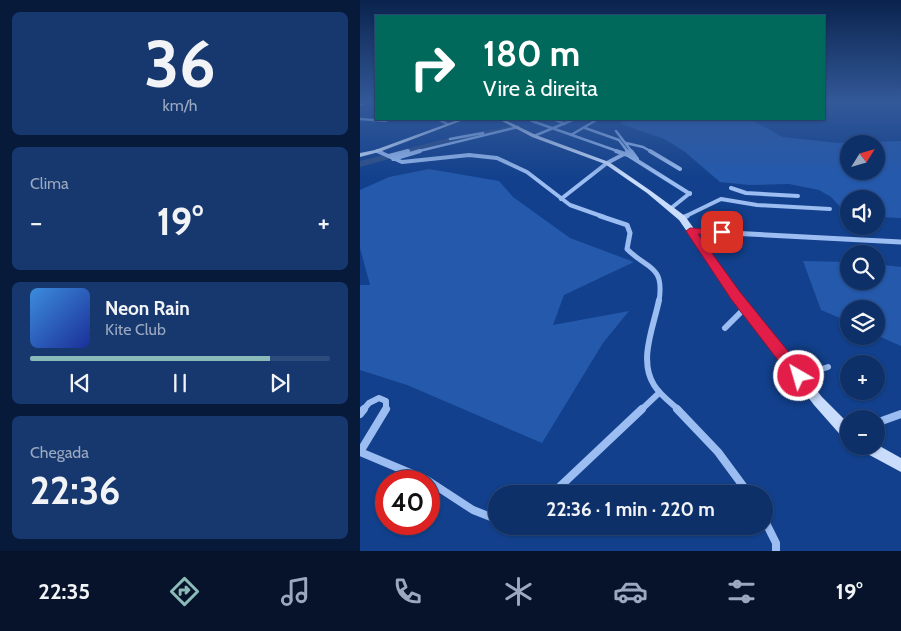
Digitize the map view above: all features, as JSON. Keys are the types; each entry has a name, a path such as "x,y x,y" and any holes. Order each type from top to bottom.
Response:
{"street":[{"path":"360,155 377,151 437,128"},
{"path":"391,157 508,128"},
{"path":"518,128 534,136 607,164 682,218 745,308 818,401 840,424"},
{"path":"548,128 628,154 690,193 670,208"},
{"path":"534,136 555,128"},
{"path":"571,134 584,128 619,140 628,154"},
{"path":"616,131 626,143 628,154"},
{"path":"626,143 643,147 680,169"},
{"path":"377,151 408,162 469,155 497,158 527,172 570,205 627,225 630,233 627,249 654,268 660,280 647,358 650,378 659,394 677,408 711,443 744,485"},
{"path":"561,199 607,164 628,154"},
{"path":"731,188 746,193 798,196"},
{"path":"746,193 746,204"},
{"path":"682,218 717,200 727,199 746,204 830,210"},
{"path":"690,231 901,242"},
{"path":"726,328 745,308"},
{"path":"799,376 828,367"},
{"path":"562,485 659,394"},
{"path":"360,414 369,403 379,398 386,401 386,411 360,452 426,480 473,510 488,516"},
{"path":"885,420 901,414"},
{"path":"884,455 901,464"},
{"path":"772,535 776,543 776,551"}],"shaded area":[{"path":"632,128 766,128 783,137 840,143 840,180 885,180 885,142 901,141 901,218 885,217 885,190 840,190 840,207 831,197 819,190 789,184 749,185 720,182 684,151 664,139"},
{"path":"429,169 499,181 513,197 570,238 634,262 564,295 553,325 629,311 603,343 542,443 407,385 360,370 360,285 370,285 360,248 360,190 389,177"},
{"path":"803,261 840,262 840,290 885,290 885,265 901,267 901,346 885,339 885,300 840,300 840,318 821,310"}],"waterway":[{"path":"360,164 456,138 511,128"}],"route":[{"path":"722,232 690,231 708,259 799,376"}]}
